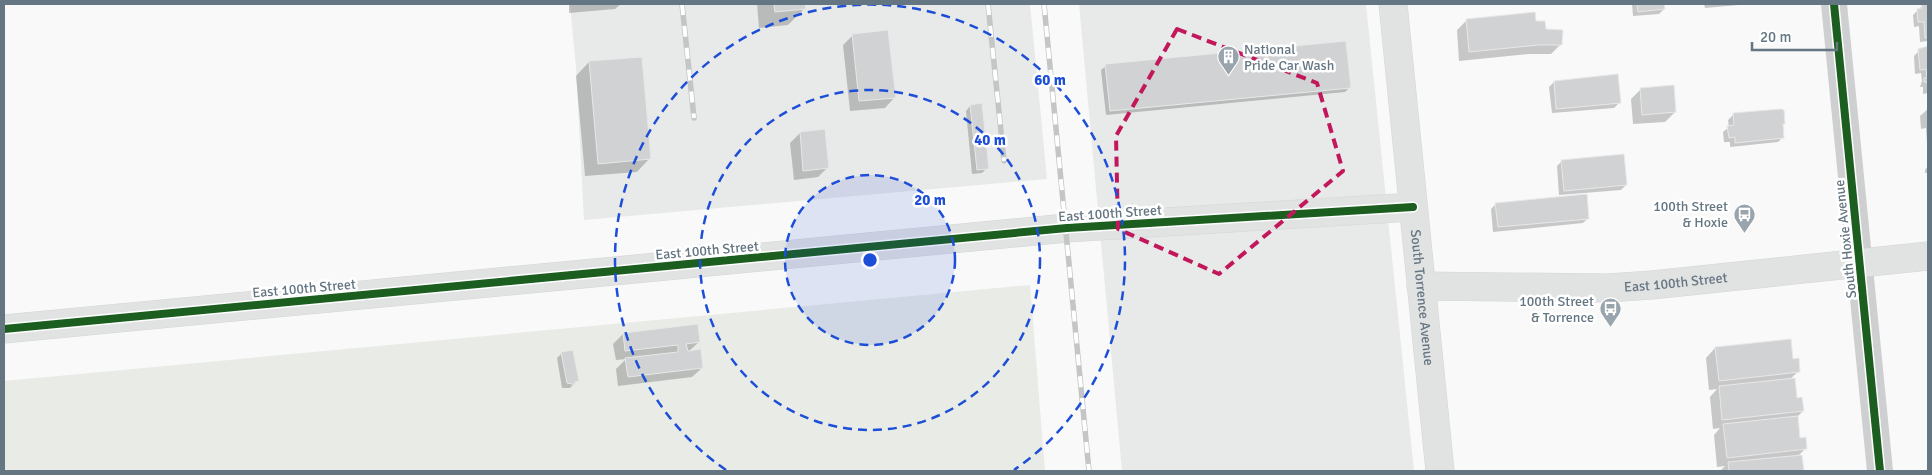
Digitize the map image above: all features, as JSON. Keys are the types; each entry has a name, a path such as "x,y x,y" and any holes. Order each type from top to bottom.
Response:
{"main road":[{"name":"South Torrence Avenue","path":"1393,4 1440,471"},
{"name":"East 100th Street","path":"4,329 1067,228 1413,207"},
{"name":"East 100th Street","path":"1421,286 1606,288 1652,285 1928,256"}],"street":[{"name":"South Hoxie Avenue","path":"1834,4 1880,471"}],"highlighted area":[{"path":"1177,29 1317,83 1343,171 1219,274 1118,229 1116,136"}],"shaded area":[{"path":"570,4 1030,4 1047,179 584,220 576,68"},
{"path":"1079,4 1366,4 1414,471 1122,471"},
{"path":"1030,285 1045,471 4,471 4,381"}],"building":[{"path":"774,4 805,4 806,9 775,12"},
{"path":"1637,4 1664,4 1665,9 1638,12"},
{"path":"1928,4 1928,37 1925,38 1924,22 1918,22 1917,9 1922,8 1921,5"},
{"path":"1535,12 1536,21 1545,21 1546,29 1563,30 1562,45 1538,45 1469,52 1466,19"},
{"path":"888,30 896,98 859,101 852,34"},
{"name":"National Pride Car Wash","path":"1346,41 1351,88 1110,111 1105,64"},
{"path":"1928,46 1928,90 1927,82 1924,82 1924,78 1927,78 1926,69 1920,70 1918,49"},
{"path":"642,57 651,159 598,164 589,61"},
{"path":"1618,74 1621,103 1556,109 1554,81"},
{"path":"1674,85 1676,112 1642,115 1640,88"},
{"path":"982,103 989,169 977,170 970,105"},
{"path":"1784,110 1784,138 1735,143 1735,137 1729,138 1727,126 1734,125 1733,113"},
{"path":"825,129 829,168 803,171 800,132"},
{"path":"1624,154 1627,185 1564,191 1561,160"},
{"path":"1587,194 1589,219 1498,227 1495,203"},
{"path":"698,324 700,342 686,344 688,351 701,349 703,368 628,377 625,358 678,352 678,345 625,351 623,333"},
{"path":"1791,339 1793,359 1799,358 1800,372 1719,381 1715,347"},
{"path":"573,350 579,381 575,382 576,384 567,383 561,352"},
{"path":"1795,378 1797,398 1802,397 1804,411 1722,420 1719,386"},
{"path":"1798,416 1800,438 1806,437 1807,449 1727,458 1723,424"},
{"path":"1802,455 1804,471 1729,471 1728,462"}],"railway":[{"path":"682,4 694,118"},
{"path":"988,4 1004,161"},
{"path":"1044,4 1089,471"}],"cycle path":[{"path":"1834,4 1880,471"},
{"path":"4,329 1067,228 1413,207"}],"place":[{"name":"National Pride Car Wash","path":"1228,76"},
{"name":"100th Street & Hoxie","path":"1744,233"},
{"name":"100th Street & Torrence","path":"1610,328"}]}
